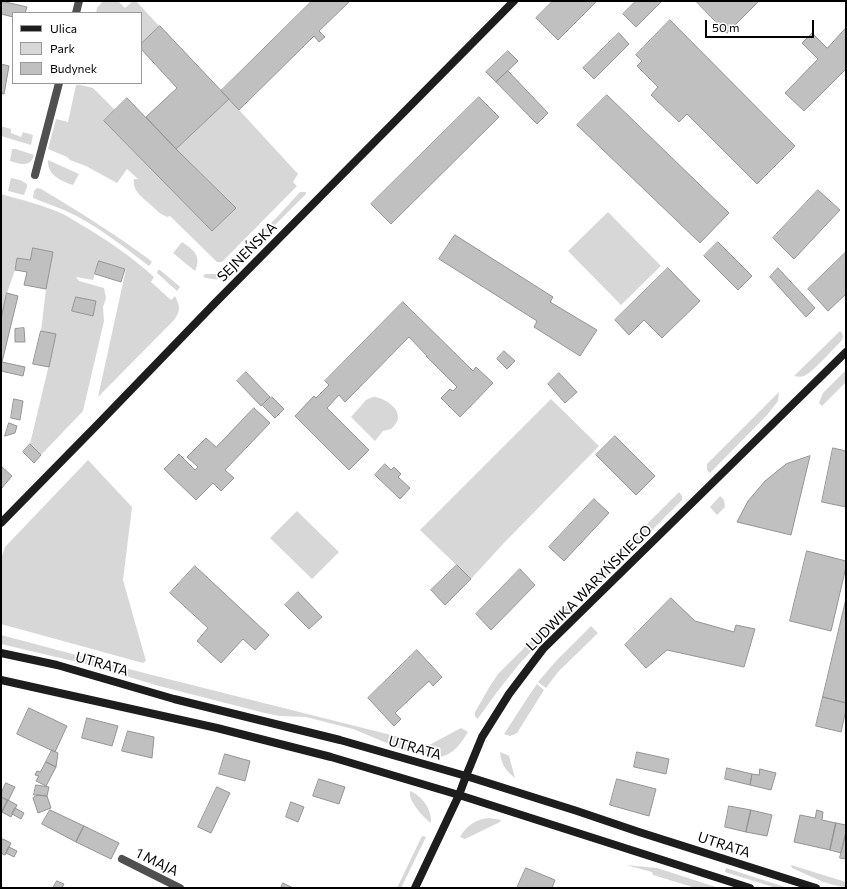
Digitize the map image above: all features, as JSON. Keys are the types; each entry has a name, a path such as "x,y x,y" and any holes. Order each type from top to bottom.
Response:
{"main road":[{"name":"SEJNEŃSKA","path":"1,523 215,303 514,1"},
{"name":"LUDWIKA WARYŃSKIEGO","path":"415,888 459,796 484,733 509,694 543,649 846,352"},
{"name":"UTRATA","path":"1,653 57,665 174,699 340,740 466,776 816,888"},
{"path":"1,680 217,728 331,757 750,888"}],"street":[{"path":"76,12 79,1"},
{"path":"35,175 59,84"},
{"name":"1 MAJA","path":"122,859 180,888"}],"green space":[{"path":"103,1 118,1 125,8 133,1 136,1 160,27 142,43 142,12 96,12 97,8"},
{"path":"76,85 93,88 115,110 104,121 212,231 235,208 176,149 229,99 298,174 293,182 297,186 222,262 217,262 170,216 167,217 160,213 136,191 134,179 138,179 127,169 117,183 86,166 48,149 56,119 68,122"},
{"path":"1,126 11,129 11,133 21,137 23,132 33,135 31,145 1,136"},
{"path":"12,149 34,155 30,162 24,164 17,163 10,161"},
{"path":"48,160 79,174 73,185 64,182 52,173 48,165"},
{"path":"11,178 20,180 27,184 24,195 8,191"},
{"path":"37,188 96,223 137,250 152,262 149,266 87,222 64,210 33,198 34,191"},
{"path":"300,192 306,192 306,194 267,233 265,230 266,228"},
{"path":"1,194 55,211 96,234 130,257 154,277 151,282 171,300 175,296 179,308 178,314 174,320 98,397 126,269 99,261 93,280 76,277 79,281 104,288 106,298 103,307 104,321 83,411 41,455 30,444 56,335 41,331 46,289 53,252 33,248 30,260 17,258 1,319","holes":["76,297 96,301 93,316 73,311"]},
{"path":"608,212 661,266 621,305 568,251"},
{"path":"255,240 260,241 229,273 218,279 203,277 205,274 219,274"},
{"path":"182,242 196,254 198,261 195,271 173,253"},
{"path":"158,270 160,270 180,287 177,291 157,273"},
{"path":"840,331 843,337 842,340 817,366 804,376 794,376"},
{"path":"846,370 846,382 822,406 819,403 823,393"},
{"path":"779,392 778,401 767,415 710,473 707,470 707,464"},
{"path":"377,397 390,403 398,414 396,423 391,429 383,431 375,441 351,417 366,400"},
{"path":"551,399 599,446 502,545 471,579 420,530"},
{"path":"88,460 132,507 123,580 146,661 143,663 1,624 1,559 5,547"},
{"path":"679,492 682,496 682,500 585,597 579,596 577,594"},
{"path":"720,496 724,500 725,507 717,515 710,507"},
{"path":"297,511 339,552 312,579 270,538"},
{"path":"571,601 573,609 520,663 478,719 475,717 475,712 498,674"},
{"path":"591,626 598,633 558,672 546,688 538,682 557,660"},
{"path":"1,635 148,674 395,736 405,740 407,744 406,751 353,729 306,717 280,716 265,713 159,686 90,665 1,644"},
{"path":"537,684 544,690 517,733 510,736 504,734 530,694"},
{"path":"461,728 468,732 458,746 447,755 434,757 417,753 418,751"},
{"path":"500,752 509,756 515,778 504,767"},
{"path":"410,791 418,796 428,808 431,823 420,813 414,804 411,799"},
{"path":"489,818 501,820 500,822 465,839 460,837 472,824"},
{"path":"422,836 426,837 401,888 397,888"},
{"path":"626,865 657,868 719,888 696,888 653,875 652,872"},
{"path":"791,865 846,882 846,887 832,885 818,880 792,868"},
{"path":"726,868 788,888 776,888 725,872"}],"building":[{"path":"1,1 27,7 25,12 12,12 12,17 1,14"},
{"path":"312,1 349,2 319,31 325,37 319,42 314,36 239,110 221,91"},
{"path":"553,1 597,1 558,40 536,18"},
{"path":"636,1 662,1 636,27 623,14"},
{"path":"696,1 759,1 727,33"},
{"path":"670,20 795,146 757,184 687,114 679,122 651,95 658,87 637,66 642,61 636,55"},
{"path":"160,26 229,99 176,149 146,117 177,88 142,50 142,43"},
{"path":"846,28 846,69 804,111 785,93 818,59 802,43 812,33 827,48"},
{"path":"619,33 629,44 594,79 583,68"},
{"path":"508,51 518,61 496,82 486,72"},
{"path":"1,64 9,66 4,94 1,93"},
{"path":"508,71 548,113 537,124 496,82"},
{"path":"607,95 729,213 700,243 577,125"},
{"path":"479,97 499,117 391,224 371,204"},
{"path":"127,98 236,208 212,231 104,121"},
{"path":"818,190 840,210 794,259 773,238"},
{"path":"455,235 553,297 550,302 597,330 580,356 534,327 537,321 439,259"},
{"path":"718,242 752,276 738,290 704,256"},
{"path":"33,248 53,252 46,289 24,285 27,272 15,270 17,258 30,260"},
{"path":"846,252 846,294 828,311 808,289"},
{"path":"99,261 125,269 121,282 95,274"},
{"path":"668,268 700,301 662,338 644,320 629,335 615,320"},
{"path":"778,268 815,308 806,317 770,277"},
{"path":"7,293 18,296 2,362 25,367 23,376 1,371 1,319"},
{"path":"76,297 96,301 93,316 72,311"},
{"path":"403,302 473,371 476,367 493,383 460,417 441,398 450,389 453,391 457,387 409,337 345,402 339,395 327,408 369,450 349,470 295,416 314,396 316,398 329,385 325,381"},
{"path":"24,328 25,342 15,342 15,329"},
{"path":"41,331 56,334 49,367 33,364"},
{"path":"504,351 515,361 507,369 497,359"},
{"path":"246,372 270,397 261,406 237,381"},
{"path":"559,373 577,392 565,403 548,384"},
{"path":"272,397 284,409 275,418 263,406"},
{"path":"14,399 23,401 20,420 11,418"},
{"path":"254,408 270,423 225,470 234,478 221,491 213,483 196,500 164,469 179,454 195,470 198,467 187,457 206,438 216,447"},
{"path":"9,423 17,426 15,433 5,436"},
{"path":"615,436 655,476 636,495 596,455"},
{"path":"30,444 41,455 34,463 23,452"},
{"path":"833,448 846,451 846,507 822,502"},
{"path":"810,456 791,535 737,522 748,501 765,481 786,464"},
{"path":"385,464 391,470 394,467 401,474 398,477 410,488 400,499 375,475"},
{"path":"1,466 12,476 1,489"},
{"path":"594,499 609,513 564,561 549,547"},
{"path":"807,551 846,561 846,567 831,631 790,621"},
{"path":"457,565 471,579 445,605 431,590"},
{"path":"195,566 269,635 255,650 243,639 221,663 197,641 208,628 170,593"},
{"path":"520,569 535,585 491,630 476,614"},
{"path":"298,592 322,617 309,629 285,605"},
{"path":"671,598 695,621 734,632 736,625 755,629 744,667 667,650 646,668 625,645"},
{"path":"846,599 846,703 823,697"},
{"path":"417,650 442,677 433,686 429,681 395,713 401,719 394,726 368,698"},
{"path":"823,697 846,703 841,732 816,726"},
{"path":"29,708 67,726 55,752 17,734"},
{"path":"87,718 118,726 112,746 82,738"},
{"path":"128,731 154,737 152,758 122,751"},
{"path":"52,750 58,753 56,767 46,762"},
{"path":"637,752 669,759 666,774 634,767"},
{"path":"225,754 250,761 245,781 219,774"},
{"path":"46,762 56,767 46,786 36,781 39,776 35,775 37,771 40,772"},
{"path":"727,768 752,774 750,785 725,779"},
{"path":"760,769 776,773 771,790 750,785 752,774 759,775"},
{"path":"319,779 345,787 339,804 313,796"},
{"path":"617,779 656,789 649,816 610,805"},
{"path":"6,783 15,787 8,801 1,797"},
{"path":"36,785 49,787 47,796 34,795"},
{"path":"217,787 230,793 211,833 198,827"},
{"path":"38,795 47,796 51,808 38,813 33,798"},
{"path":"1,797 8,800 2,812 1,812"},
{"path":"8,800 17,805 11,817 2,812"},
{"path":"291,802 304,807 298,822 286,817"},
{"path":"729,806 751,810 746,832 725,827"},
{"path":"15,808 24,813 21,819 12,814"},
{"path":"50,810 84,826 76,842 42,824"},
{"path":"751,810 772,815 767,836 746,832"},
{"path":"817,810 823,812 822,820 836,823 830,850 794,842 800,815 815,818"},
{"path":"836,823 846,825 846,832 841,853 830,850"},
{"path":"84,826 119,843 111,859 76,842"},
{"path":"846,832 846,859 840,858"},
{"path":"3,839 11,843 5,855 1,853 1,843"},
{"path":"9,847 17,851 14,857 6,853"},
{"path":"526,868 555,880 552,888 517,888"},
{"path":"57,881 64,884 62,888 53,888"},
{"path":"283,883 293,888 281,888"}]}
